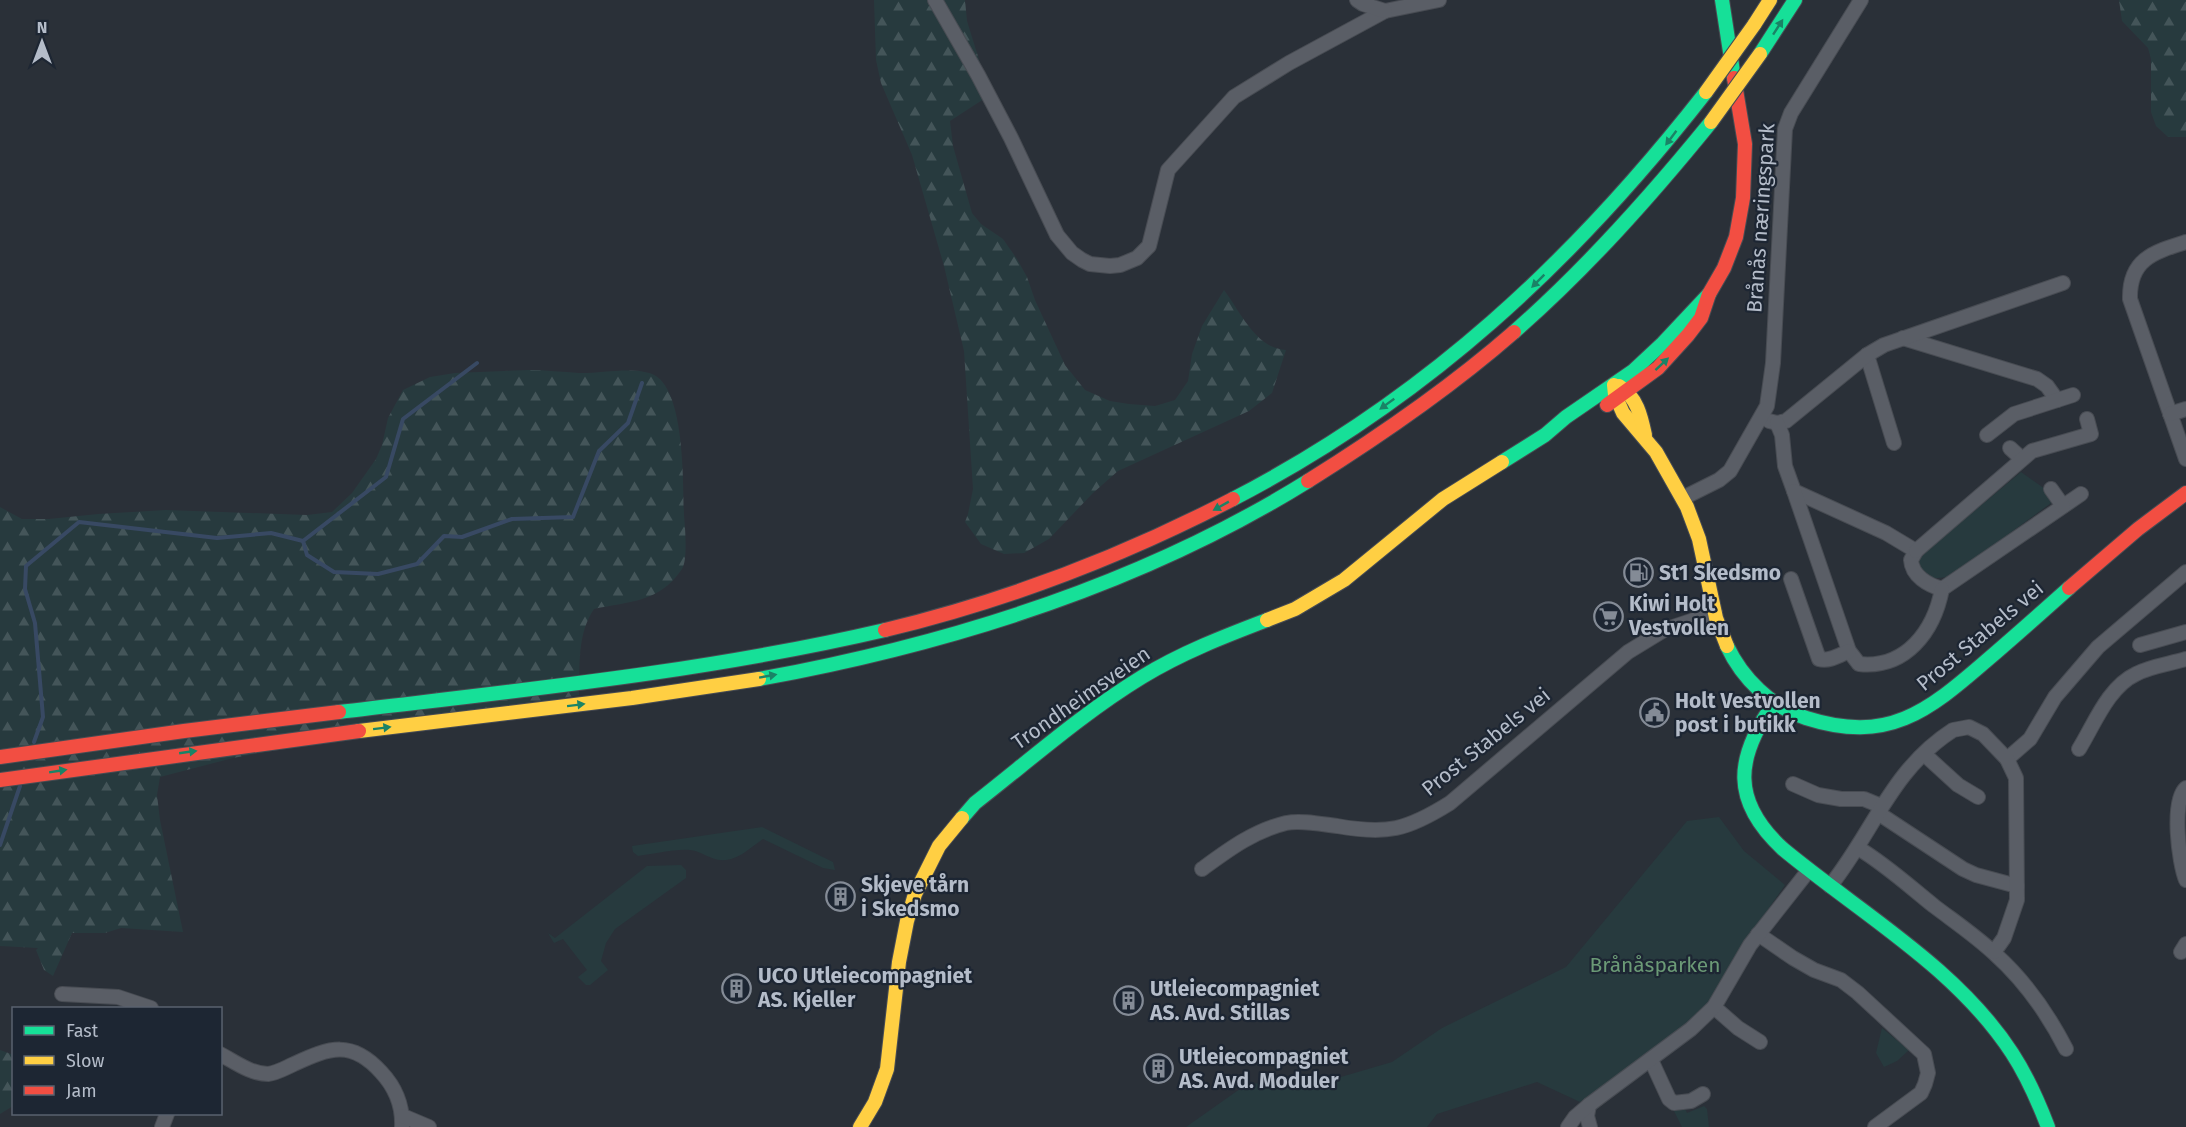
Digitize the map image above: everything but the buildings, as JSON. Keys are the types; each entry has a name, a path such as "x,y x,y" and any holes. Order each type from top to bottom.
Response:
{"main road":[{"path":"0,757 130,736 603,680 815,645 961,610 1037,585 1129,549 1208,513 1293,466 1361,423 1446,362 1521,297 1592,227 1662,149 1706,92 1770,0"},
{"path":"0,780 130,760 591,703 806,669 891,651 964,631 1043,606 1137,572 1305,484 1374,441 1432,399 1546,304 1665,181 1711,122 1796,0"},
{"name":"Trondheimsveien","path":"1545,435 1571,426 1629,391 1658,368 1688,336 1701,318 1709,294 1724,268 1736,237 1745,177 1743,127 1721,4"},
{"name":"Trondheimsveien","path":"860,1127 875,1102 887,1069 899,962 915,894 939,846 975,803 1089,714 1143,676 1208,643 1295,609 1327,592 1443,499 1545,435 1566,417 1614,385 1648,358 1709,294"},
{"path":"1615,399 1614,385 1629,391"},
{"name":"Prost Stabels vei","path":"1629,391 1639,408 1645,435 1683,498 1702,544 1715,613 1724,642 1739,668 1759,691 1774,703 1812,721 1851,728 1893,723 1922,711 1946,695 2138,529 2186,492"},
{"name":"Prost Stabels vei","path":"1615,399 1632,424 1645,435"},
{"path":"1774,703 1752,736 1747,752 1744,782 1747,798 1756,819 1768,835 1809,870 1935,968 1982,1013 2025,1074 2048,1127"}],"street":[{"path":"935,0 1011,138 1056,235 1072,253 1082,260 1101,266 1120,265 1137,258 1144,252 1152,235 1168,170 1234,97 1289,63 1385,10 1439,0"},
{"path":"1358,0 1363,4 1385,10"},
{"name":"Brånås næringspark","path":"1760,421 1767,406 1772,371 1785,129 1791,113 1861,0"},
{"path":"2186,242 2148,256 2140,264 2130,285 2130,299 2186,459"},
{"path":"1683,498 1719,480 1730,471 1760,421 1777,423 1786,421 1867,355 1884,345 2063,283"},
{"path":"1903,338 2037,379 2047,386 2057,400"},
{"path":"1867,355 1894,443"},
{"path":"1987,435 2014,414 2073,395"},
{"path":"2170,414 2186,409"},
{"path":"2080,494 1942,589 1915,573 1911,560 1916,551 2032,451 2091,434 2087,418"},
{"path":"1777,423 1782,435 1785,466 1849,651 1831,659 1819,659 1791,579"},
{"path":"2010,448 2022,459"},
{"path":"2051,489 2063,506"},
{"path":"1794,491 1886,533 1916,551"},
{"path":"2007,759 2030,739 2055,697 2097,647 2186,572"},
{"name":"Prost Stabels vei","path":"1849,651 1859,664 1875,664 1906,653 1913,648 1933,619 1942,589"},
{"name":"Prost Stabels vei","path":"1202,870 1241,840 1288,823 1327,825 1363,831 1386,831 1420,820 1450,803 1628,652 1664,630 1715,613"},
{"path":"2140,645 2186,632"},
{"path":"2079,749 2107,701 2127,680 2136,674 2186,659"},
{"path":"1830,886 1858,848 1906,770 1953,730 1969,727 1983,734 2007,759 2016,778 2017,900 2004,938 1994,952"},
{"path":"1924,754 1958,785 1978,797"},
{"path":"1793,784 1818,795 1841,799 1864,799 1963,869 1976,875 2017,886"},
{"path":"2186,788 2180,796 2178,826 2179,860 2186,880"},
{"path":"1858,848 1888,868 1994,952 2024,984 2054,1026 2066,1049"},
{"path":"1568,1127 1575,1117 1589,1105 1691,1029 1714,1007 1758,934 1809,870"},
{"path":"1758,934 1814,970 1841,980 1924,1054 1928,1073 1921,1093 1875,1127"},
{"path":"62,994 118,997 148,1007"},
{"path":"1714,1007 1738,1028 1760,1042"},
{"path":"222,1055 250,1070 267,1074 278,1072 331,1049 356,1052 372,1062 393,1086 402,1121 429,1127"},
{"path":"1651,1060 1669,1099 1674,1103 1690,1101 1703,1094"},
{"path":"1589,1105 1587,1116 1590,1127"}],"green space":[{"path":"874,0 965,0 967,21 990,95 950,121 953,146 972,213 981,224 1003,239 1017,259 1065,365 1085,390 1110,401 1129,404 1155,406 1175,400 1188,381 1192,354 1202,326 1224,290 1257,336 1275,348 1286,350 1272,393 1249,411 1118,471 1093,493 1049,539 1024,553 1004,554 981,544 965,522 973,489 964,351 944,266 912,155 881,83 876,60"},
{"path":"2119,0 2186,0 2186,137 2168,137 2156,126 2151,112 2151,59 2148,48 2122,21"},
{"path":"529,370 579,373 629,370 648,373 656,376 665,386 677,420 686,543 684,565 673,580 654,594 632,602 594,609 582,639 579,695 233,758 160,777 157,795 160,820 183,932 121,928 105,933 72,933 53,976 44,970 36,950 38,948 0,946 0,507 22,519 166,510 307,515 332,512 352,493 376,459 382,445 388,418 403,390 430,377 455,373"},
{"path":"2021,472 2045,489 2051,503 1953,575 1934,578 1925,574 1919,556 1968,509 1972,513"},
{"name":"Brånåsparken","path":"1719,817 1744,851 1785,885 1753,931 1707,1009 1682,1031 1580,1102 1537,1082 1437,1114 1427,1127 1186,1127 1247,1084 1282,1082 1299,1086 1334,1079 1392,1062 1442,1028 1566,967 1687,821"},
{"path":"762,827 833,862 835,870 823,868 763,839 739,856 727,860 712,858 690,850 638,856 633,852 632,846"},
{"path":"681,865 686,870 686,878 615,929 606,943 601,961 608,970 590,985 586,985 578,977 587,970 563,939 554,943 548,933 555,938 647,866"},
{"path":"1882,1028 1909,1050 1897,1061 1884,1067 1876,1053"},
{"path":"0,1050 12,1054 12,1107 0,1114"},
{"path":"1704,1106 1707,1109 1709,1127 1682,1127 1674,1111 1684,1107 1687,1113"}],"waterway":[{"path":"303,541 386,477 403,419 477,363"},
{"path":"303,541 307,555 334,572 378,574 417,564 444,536 462,537 512,519 573,517 599,451 628,423 642,383"},
{"path":"34,742 43,717 35,623 25,589 26,566 79,522 217,538 271,533 303,541"},
{"path":"0,845 20,786"}],"traffic: fast":[{"path":"1722,0 1734,78"},
{"path":"1760,54 1795,0"},
{"path":"1233,499 1303,460 1370,417 1492,322 1549,269 1603,213 1706,92"},
{"path":"1514,332 1567,283 1617,231 1711,122"},
{"path":"1502,462 1545,435 1566,417 1633,371 1709,294"},
{"path":"759,679 902,648 1043,606 1179,551 1244,518 1308,481"},
{"path":"1727,646 1749,680 1781,707 1806,718 1835,725 1860,727 1883,725 1905,718 1945,695 2069,588"},
{"path":"962,818 975,803 1078,721 1120,691 1157,668 1188,653 1267,620"},
{"path":"339,712 681,669 817,645 885,630"},
{"path":"1774,703 1761,723 1746,761 1744,779 1754,814 1783,849 1905,943 1963,994 1989,1022 2012,1053 2032,1089 2048,1127"}],"traffic: slow":[{"path":"1754,25 1770,0"},
{"path":"1706,92 1754,25"},
{"path":"1711,122 1760,54"},
{"path":"1614,385 1615,395 1623,413 1656,452 1687,507 1699,539 1716,618 1727,646"},
{"path":"1619,386 1634,401 1645,435"},
{"path":"1267,620 1295,609 1344,580 1443,499 1502,462"},
{"path":"359,731 632,698 759,679"},
{"path":"860,1127 875,1102 887,1069 899,962 915,894 939,846 962,818"}],"traffic: jam":[{"path":"1607,405 1658,368 1688,335 1701,318 1709,294 1724,268 1736,237 1743,198 1745,144 1734,78"},
{"path":"1308,481 1414,411 1514,332"},
{"path":"2069,588 2138,529 2186,493"},
{"path":"885,630 975,605 1063,575 1149,539 1233,499"},
{"path":"0,757 339,712"},
{"path":"0,780 359,731"}],"place":[{"name":"St1 Skedsmo","path":"1638,573"},
{"name":"Kiwi Holt Vestvollen","path":"1608,616"},
{"name":"Holt Vestvollen post i butikk","path":"1654,713"},
{"name":"Skjeve tårn i Skedsmo","path":"840,897"},
{"name":"UCO Utleiecompagniet AS. Kjeller","path":"737,988"},
{"name":"Utleiecompagniet AS. Avd. Stillas","path":"1129,1001"},
{"name":"Utleiecompagniet AS. Avd. Moduler","path":"1158,1069"}]}
